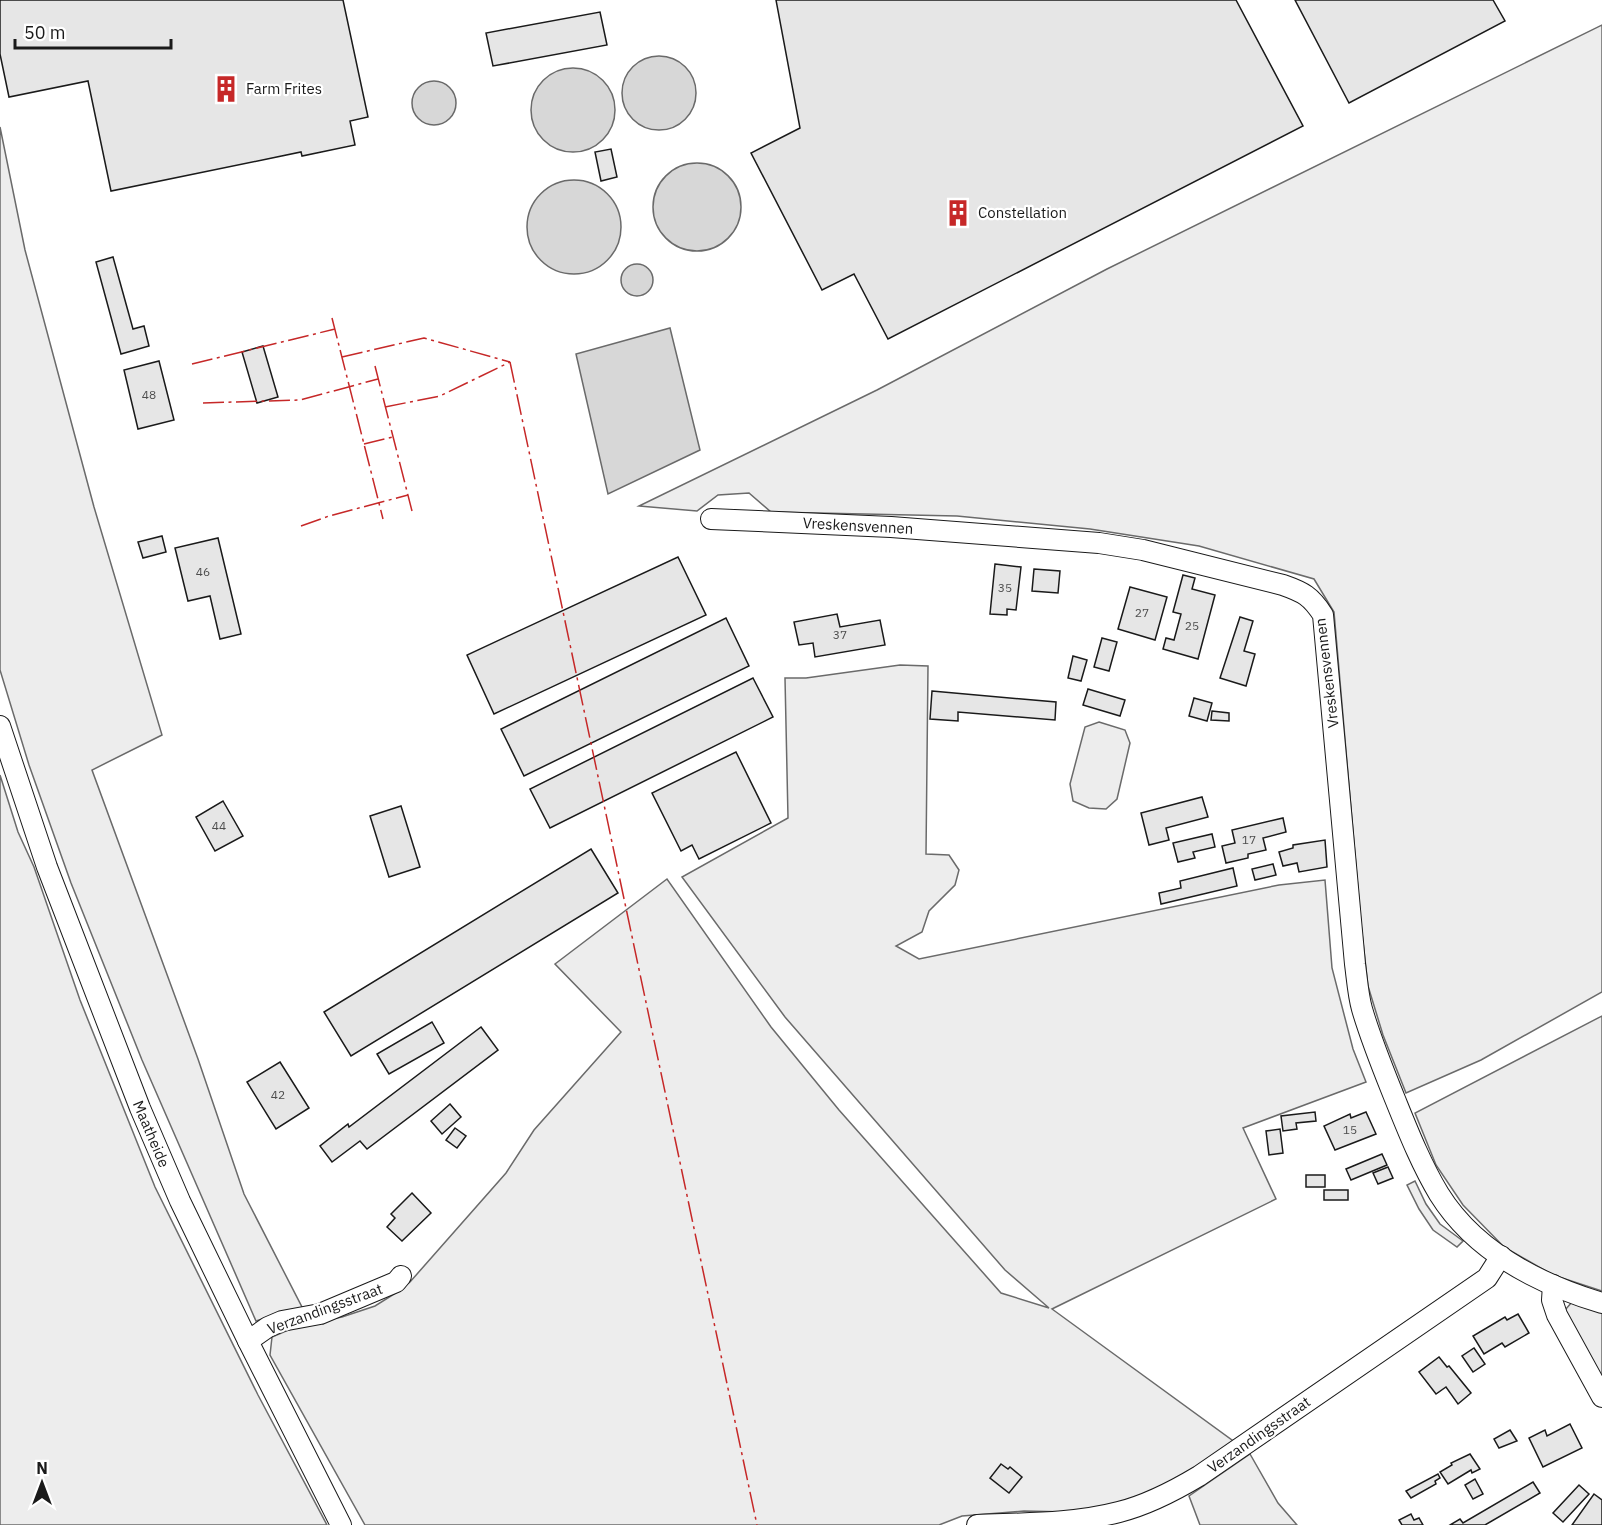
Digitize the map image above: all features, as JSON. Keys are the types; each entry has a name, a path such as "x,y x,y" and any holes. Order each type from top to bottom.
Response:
{"street":[{"name":"Vreskensvennen","path":"711,519 891,526 1099,543 1143,550 1283,585 1302,592 1313,600 1323,615 1355,964 1361,1007 1373,1044 1422,1164 1440,1196 1474,1236 1519,1269 1571,1293 1602,1303"},
{"name":"Maatheide","path":"0,726 46,867 140,1108 180,1201 341,1525"},
{"name":"Verzandingsstraat","path":"977,1525 1086,1518 1120,1512 1171,1493 1487,1278 1501,1256"},
{"name":"Verzandingsstraat","path":"248,1341 268,1327 282,1321 320,1314 396,1282 401,1276"},
{"path":"1553,1285 1552,1300 1557,1315 1602,1397"}],"shaded area":[{"path":"1602,25 1602,992 1481,1060 1406,1093 1383,1035 1368,986 1334,612 1314,579 1199,546 1090,529 957,516 771,512 749,493 718,495 697,511 639,506 877,390 1107,269"},
{"path":"652,56 666,56 680,62 690,72 696,86 696,100 690,114 680,124 666,130 652,130 638,124 628,114 622,100 622,86 628,72 638,62"},
{"path":"565,68 581,68 597,75 608,86 615,102 612,126 603,140 581,152 565,152 549,145 538,134 531,118 531,102 538,86 549,75"},
{"path":"434,81 449,88 456,103 449,118 434,125 419,118 412,103 419,88"},
{"path":"0,127 25,250 94,507 162,735 92,770 198,1059 244,1194 304,1311 278,1314 256,1321 142,1060 71,883 29,765 0,670"},
{"path":"697,163 714,167 728,176 737,190 741,207 737,224 728,238 714,247 697,251 680,247 666,238 657,224 653,207 657,190 666,176 680,167"},
{"path":"574,180 592,184 607,194 617,209 621,227 617,245 607,260 592,270 574,274 556,270 541,260 531,245 527,227 531,209 541,194 556,184"},
{"path":"637,264 648,269 653,280 648,291 637,296 626,291 621,280 626,269"},
{"path":"670,328 700,450 608,494 576,354"},
{"path":"900,665 928,666 926,854 949,855 959,870 955,885 929,911 922,932 896,946 919,959 1279,885 1325,880 1332,968 1353,1049 1366,1082 1243,1128 1276,1199 1052,1309 1236,1443 1179,1479 1121,1505 1070,1512 1024,1511 962,1516 939,1525 365,1525 270,1355 272,1337 300,1325 342,1317 375,1306 396,1293 410,1282 506,1173 534,1130 621,1032 555,964 667,879 771,1027 839,1110 1001,1293 1049,1308 1005,1270 785,1017 682,877 788,818 785,678 806,678"},
{"path":"1099,722 1125,730 1130,743 1117,799 1106,809 1089,808 1073,801 1070,784 1085,727"},
{"path":"0,775 18,832 34,867 80,1000 155,1187 258,1395 327,1525 0,1525"},
{"path":"1602,1016 1602,1291 1553,1275 1504,1247 1463,1205 1436,1165 1415,1113"},
{"path":"1415,1181 1426,1204 1440,1224 1463,1241 1457,1247 1433,1230 1419,1209 1407,1185"},
{"path":"1572,1302 1602,1313 1602,1379 1565,1310"},
{"path":"1250,1454 1278,1503 1297,1525 1200,1525 1189,1496"}],"building":[{"name":"Farm Frites","path":"0,0 343,0 368,117 350,121 355,145 302,156 301,152 111,191 88,81 9,97 0,54"},
{"name":"Constellation","path":"776,0 1236,0 1303,126 888,339 854,274 822,290 751,153 800,128"},
{"path":"1295,0 1493,0 1505,21 1349,103"},
{"path":"600,12 607,45 493,66 486,33"},
{"path":"611,149 617,177 601,181 595,152"},
{"path":"113,257 133,329 144,326 149,346 121,354 96,262"},
{"path":"263,346 278,397 257,403 242,352"},
{"path":"159,361 174,420 138,429 124,370"},
{"path":"162,536 166,552 143,558 138,542"},
{"path":"218,538 241,634 220,639 210,596 188,601 175,548"},
{"path":"678,557 706,615 494,714 467,655"},
{"path":"995,564 1021,567 1016,610 1007,609 1007,615 990,614"},
{"path":"1034,569 1060,571 1058,593 1032,591"},
{"path":"1183,575 1195,578 1192,589 1215,595 1198,659 1163,649 1166,638 1174,640 1181,614 1173,612"},
{"path":"1130,587 1167,597 1155,640 1118,629"},
{"path":"837,614 840,627 880,620 885,645 815,657 813,643 799,645 794,622"},
{"path":"1240,617 1253,621 1244,651 1255,654 1246,686 1220,678"},
{"path":"726,618 749,666 524,776 501,729"},
{"path":"1102,638 1117,642 1109,671 1094,667"},
{"path":"1073,656 1087,660 1081,681 1068,678"},
{"path":"753,678 773,717 550,828 530,789"},
{"path":"1088,689 1125,700 1120,716 1083,705"},
{"path":"932,691 1056,702 1055,720 958,712 958,721 930,719"},
{"path":"1194,698 1212,703 1207,721 1189,716"},
{"path":"1212,711 1229,713 1229,721 1211,720"},
{"path":"736,752 771,823 699,859 692,845 681,851 652,793"},
{"path":"1202,797 1208,817 1166,828 1169,840 1149,845 1141,813"},
{"path":"223,801 243,836 215,851 196,817"},
{"path":"401,806 420,867 389,877 370,816"},
{"path":"1283,818 1286,832 1263,838 1266,850 1248,854 1248,858 1226,863 1222,846 1235,843 1232,830"},
{"path":"1212,834 1215,847 1193,852 1195,858 1178,862 1173,843"},
{"path":"1325,840 1327,867 1299,872 1297,863 1283,866 1279,852 1293,848 1293,845"},
{"path":"591,849 618,893 351,1056 324,1012"},
{"path":"1273,864 1276,875 1255,880 1252,869"},
{"path":"1233,868 1237,886 1161,904 1159,893 1181,888 1180,881"},
{"path":"432,1022 444,1043 389,1074 377,1054"},
{"path":"481,1027 498,1050 367,1149 360,1141 332,1162 320,1146 348,1124 349,1127"},
{"path":"280,1062 309,1108 276,1129 247,1082"},
{"path":"450,1104 461,1117 442,1134 431,1121"},
{"path":"1315,1112 1316,1121 1296,1123 1297,1129 1283,1131 1281,1116"},
{"path":"1366,1112 1376,1134 1335,1150 1324,1126 1350,1114 1351,1118"},
{"path":"455,1128 466,1136 457,1148 446,1140"},
{"path":"1280,1129 1283,1153 1269,1155 1266,1131"},
{"path":"1382,1154 1387,1165 1351,1180 1346,1169"},
{"path":"1388,1167 1393,1178 1378,1184 1373,1173"},
{"path":"1306,1175 1325,1175 1325,1187 1306,1187"},
{"path":"1324,1190 1348,1190 1348,1200 1324,1200"},
{"path":"412,1193 431,1213 402,1241 387,1227 395,1218 391,1214"},
{"path":"1518,1314 1529,1333 1505,1347 1502,1343 1484,1354 1473,1336 1505,1317 1507,1320"},
{"path":"1474,1348 1485,1364 1473,1372 1462,1356"},
{"path":"1439,1357 1471,1393 1458,1404 1446,1387 1436,1394 1419,1372"},
{"path":"1570,1424 1582,1448 1543,1467 1529,1438 1545,1430 1547,1436"},
{"path":"1510,1430 1517,1441 1499,1448 1494,1439"},
{"path":"1470,1454 1480,1469 1472,1473 1471,1470 1448,1484 1440,1472 1452,1465 1451,1463"},
{"path":"1001,1464 1008,1469 1010,1467 1022,1477 1009,1493 990,1478"},
{"path":"1438,1474 1440,1478 1435,1481 1436,1484 1411,1498 1406,1491"},
{"path":"1475,1479 1483,1494 1473,1499 1465,1485"},
{"path":"1533,1482 1540,1493 1485,1525 1450,1525 1460,1519 1463,1523"},
{"path":"1579,1485 1589,1494 1563,1522 1553,1513"},
{"path":"1594,1494 1602,1500 1602,1525 1572,1525"},
{"path":"1411,1514 1414,1520 1419,1518 1423,1525 1402,1525 1399,1520"}],"power":[{"path":"332,318 383,519"},
{"path":"192,364 335,329"},
{"path":"342,357 424,338 510,362"},
{"path":"510,362 757,1525"},
{"path":"385,407 440,396 510,362"},
{"path":"375,366 412,511"},
{"path":"203,403 300,400 378,379"},
{"path":"364,444 393,437"},
{"path":"301,526 329,516 408,495"}],"place":[{"name":"Farm Frites","path":"226,89"},
{"name":"Constellation","path":"958,213"}]}
